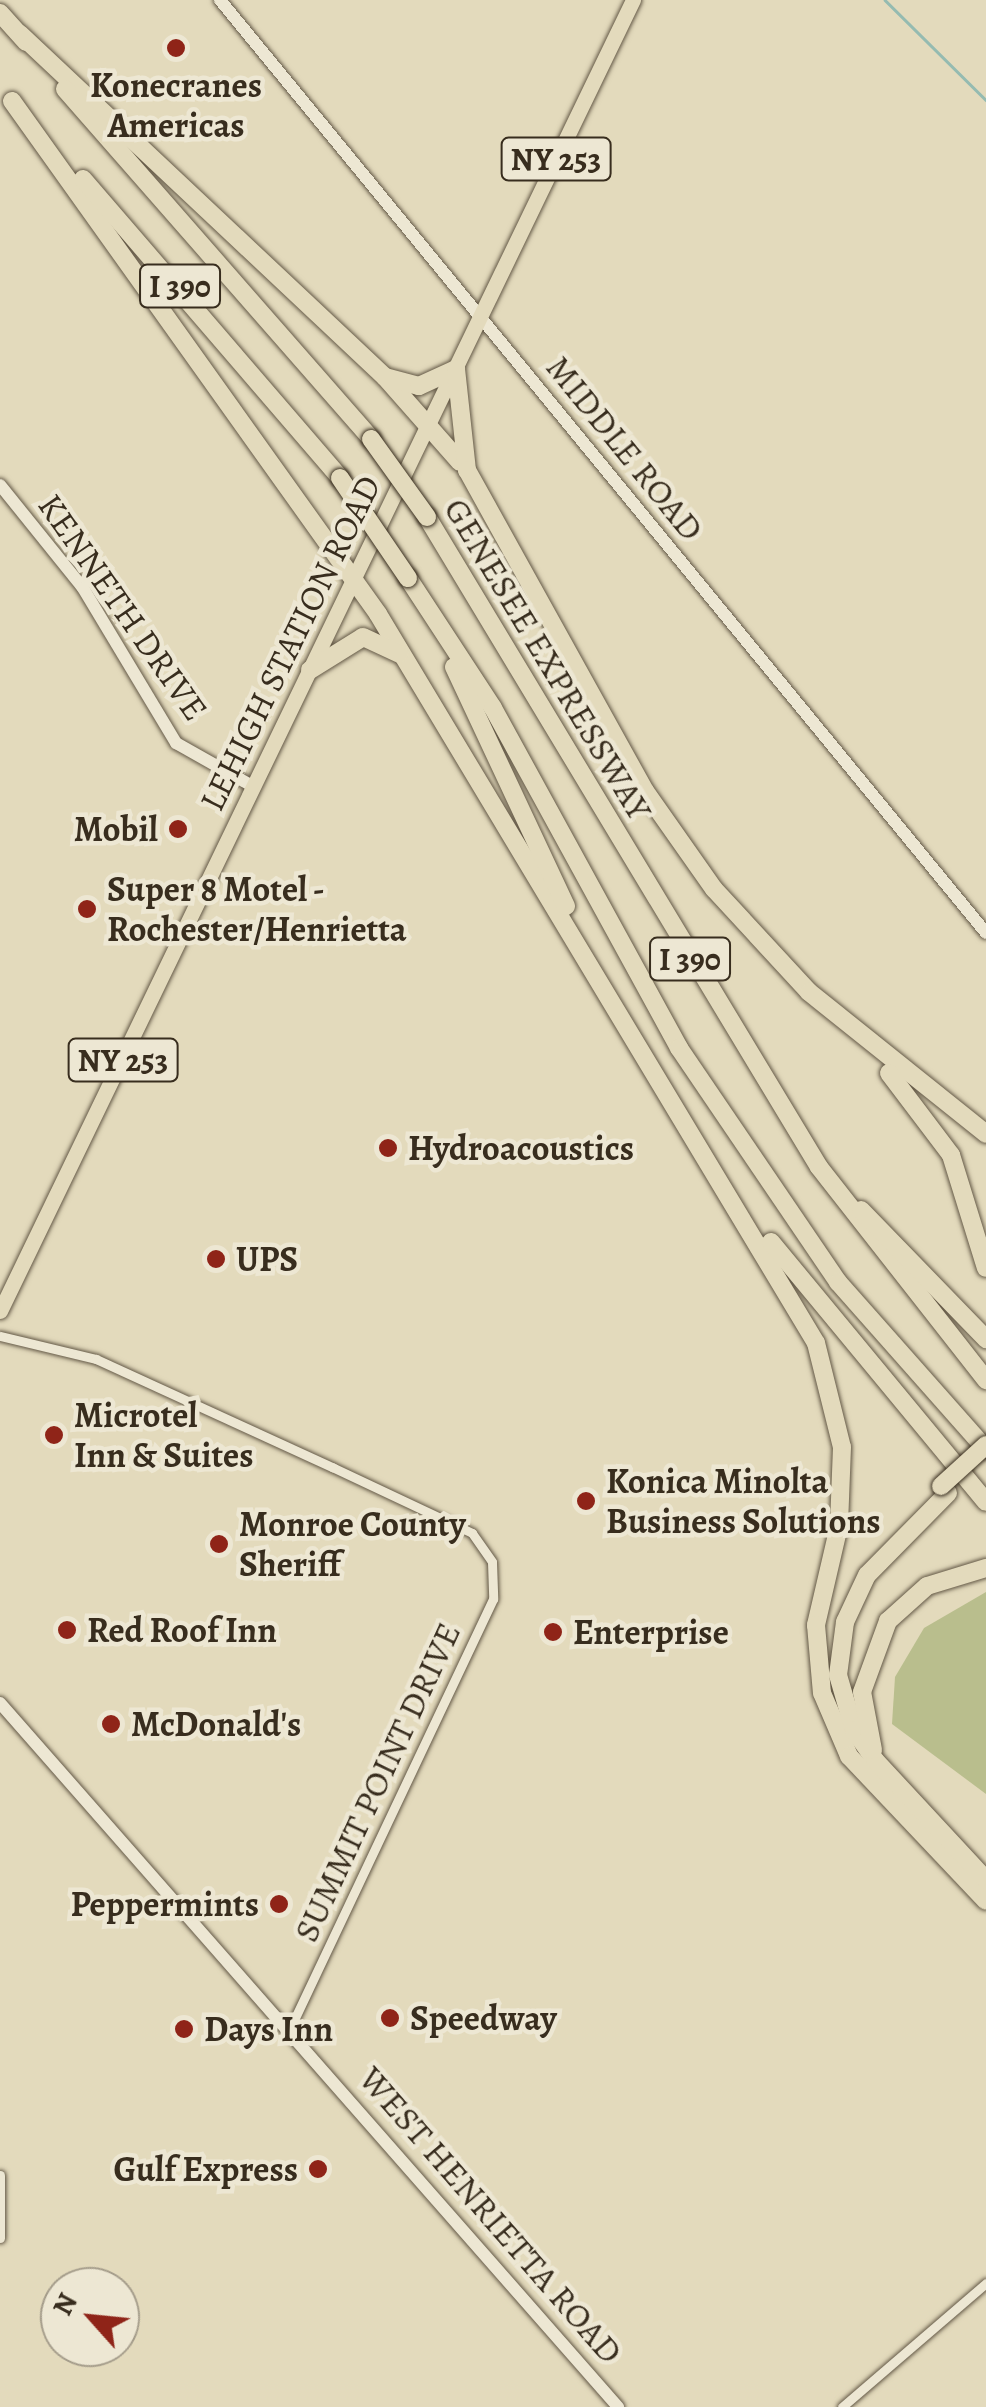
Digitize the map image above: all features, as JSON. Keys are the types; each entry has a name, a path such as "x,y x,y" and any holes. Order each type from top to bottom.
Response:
{"highway":[{"name":"GENESEE EXPRESSWAY","path":"0,13 371,438 427,516 819,1167 986,1380"},
{"path":"20,34 384,378 467,470 646,791 714,889 848,1028 952,1154 986,1268"},
{"name":"GENESEE EXPRESSWAY","path":"6,94 340,478 492,708 679,1048 838,1282 986,1447"},
{"path":"6,94 404,656 734,1194 816,1342 837,1410 839,1526 818,1660 834,1729 870,1782 986,1900"},
{"path":"384,378 419,386 456,369 467,470"},
{"path":"429,612 601,980"},
{"path":"310,670 363,637 404,656"},
{"path":"848,1028 986,1134"},
{"path":"819,1167 986,1339"},
{"path":"734,1194 863,1362 986,1502"},
{"path":"986,1447 868,1575 845,1622 838,1675 854,1730 876,1760 986,1880"},
{"path":"870,1782 832,1700 835,1621 859,1569 944,1490 986,1458"},
{"path":"876,1760 862,1692 875,1644 928,1586 986,1568"}],"main road":[{"name":"LEHIGH STATION ROAD","path":"0,1310 633,0"}],"street":[{"name":"MIDDLE ROAD","path":"220,0 986,933"},
{"name":"KENNETH DRIVE","path":"0,485 83,588 176,743 254,787"},
{"name":"SUMMIT POINT DRIVE","path":"0,1336 101,1361 472,1532 492,1562 493,1599 289,2030"},
{"name":"WEST HENRIETTA ROAD","path":"0,1704 618,2407"},
{"path":"0,2174 0,2238"},
{"path":"842,2407 986,2283"}],"green space":[{"path":"986,1592 986,1794 892,1724 895,1677 924,1628"}],"waterway":[{"path":"885,0 986,100"}],"place":[{"name":"Konecranes Americas","path":"176,48"},
{"name":"Mobil","path":"178,829"},
{"name":"Super 8 Motel - Rochester/Henrietta","path":"87,909"},
{"name":"Hydroacoustics","path":"388,1148"},
{"name":"UPS","path":"216,1259"},
{"name":"Microtel Inn & Suites","path":"54,1435"},
{"name":"Konica Minolta Business Solutions","path":"586,1501"},
{"name":"Monroe County Sheriff","path":"219,1544"},
{"name":"Red Roof Inn","path":"67,1630"},
{"name":"Enterprise","path":"553,1632"},
{"name":"McDonald's","path":"111,1724"},
{"name":"Peppermints","path":"279,1904"},
{"name":"Speedway","path":"390,2018"},
{"name":"Days Inn","path":"184,2029"},
{"name":"Gulf Express","path":"318,2169"}]}
